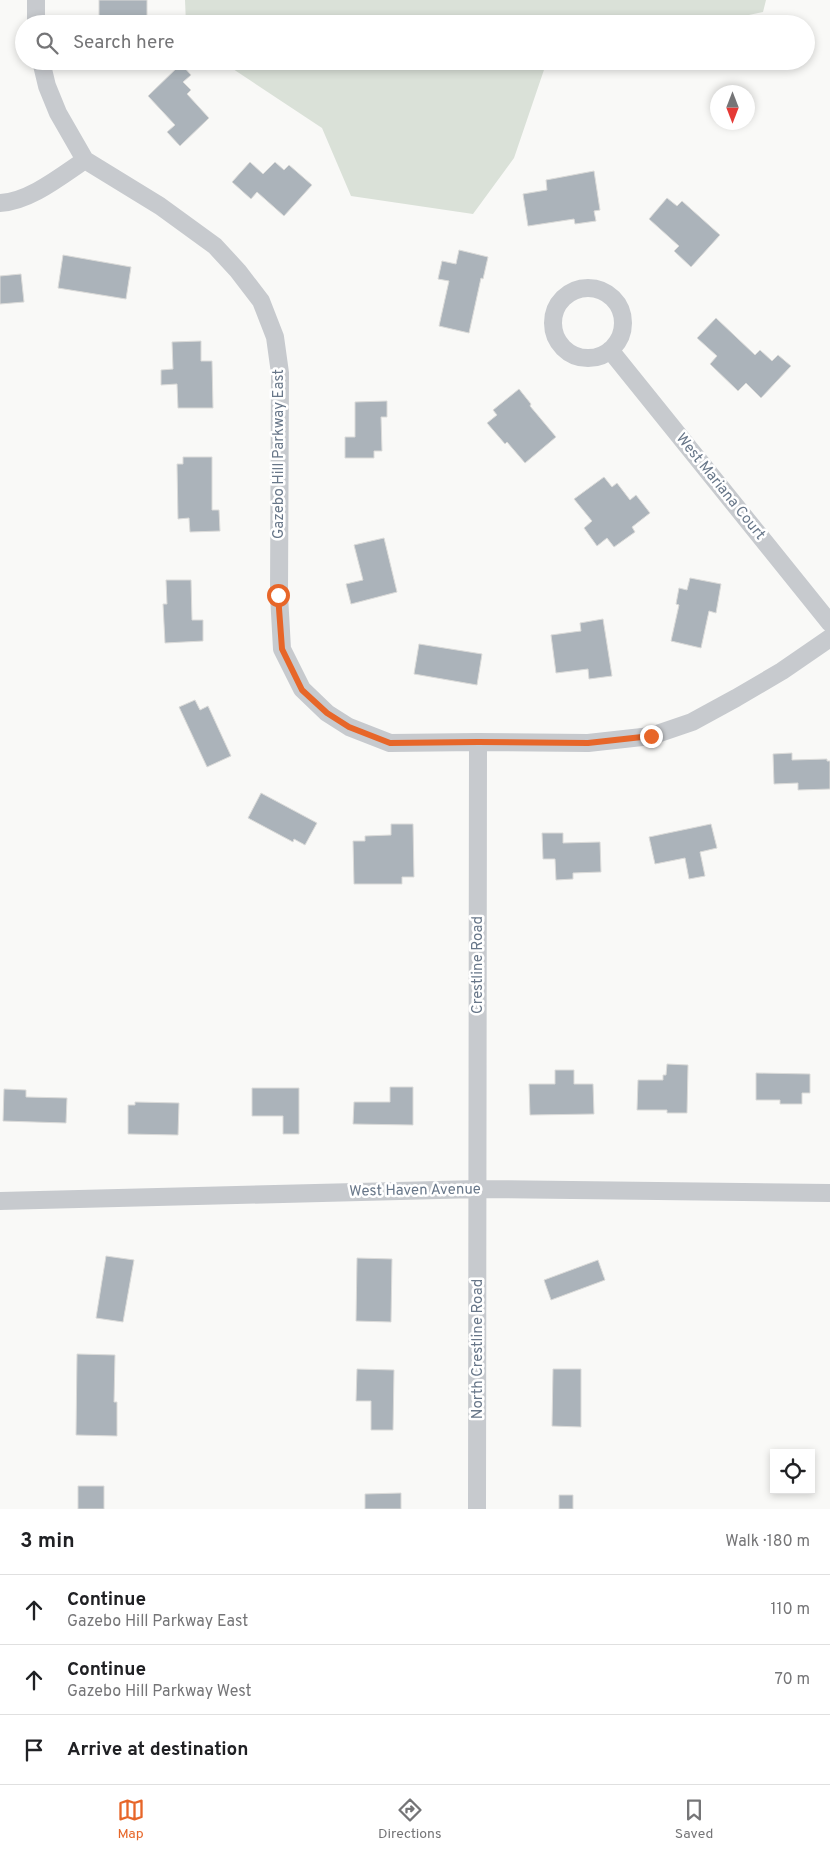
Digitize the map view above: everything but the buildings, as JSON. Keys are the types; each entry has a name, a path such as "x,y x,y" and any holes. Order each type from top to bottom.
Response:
{"street":[{"path":"36,0 36,15"},
{"name":"Gazebo Hill Parkway East","path":"43,70 47,86 58,113 85,160 160,206 215,246 238,271 261,301 275,337 280,373 278,595 282,649 302,690 327,713 349,727 390,743 588,743 651,736 692,722 782,672 830,638"},
{"path":"0,203 11,203 49,185 85,160"},
{"path":"590,287 602,290 612,297 619,306 623,318 618,342 610,350 600,356 578,357 568,352 559,344 552,324 554,312 566,294 577,289 590,287"},
{"name":"West Mariana Court","path":"610,350 830,623"},
{"name":"Crestline Road","path":"478,742 478,1189"},
{"name":"West Haven Avenue","path":"0,1202 478,1189 830,1193"},
{"name":"North Crestline Road","path":"477,1509 478,1189"}],"shaded area":[{"path":"185,0 766,0 763,12 749,15 186,15"},
{"path":"235,70 544,70 514,158 473,214 351,196 322,128"}],"route":[{"path":"278,595 282,649 302,690 327,713 349,727 390,743 588,743 651,736"}]}
